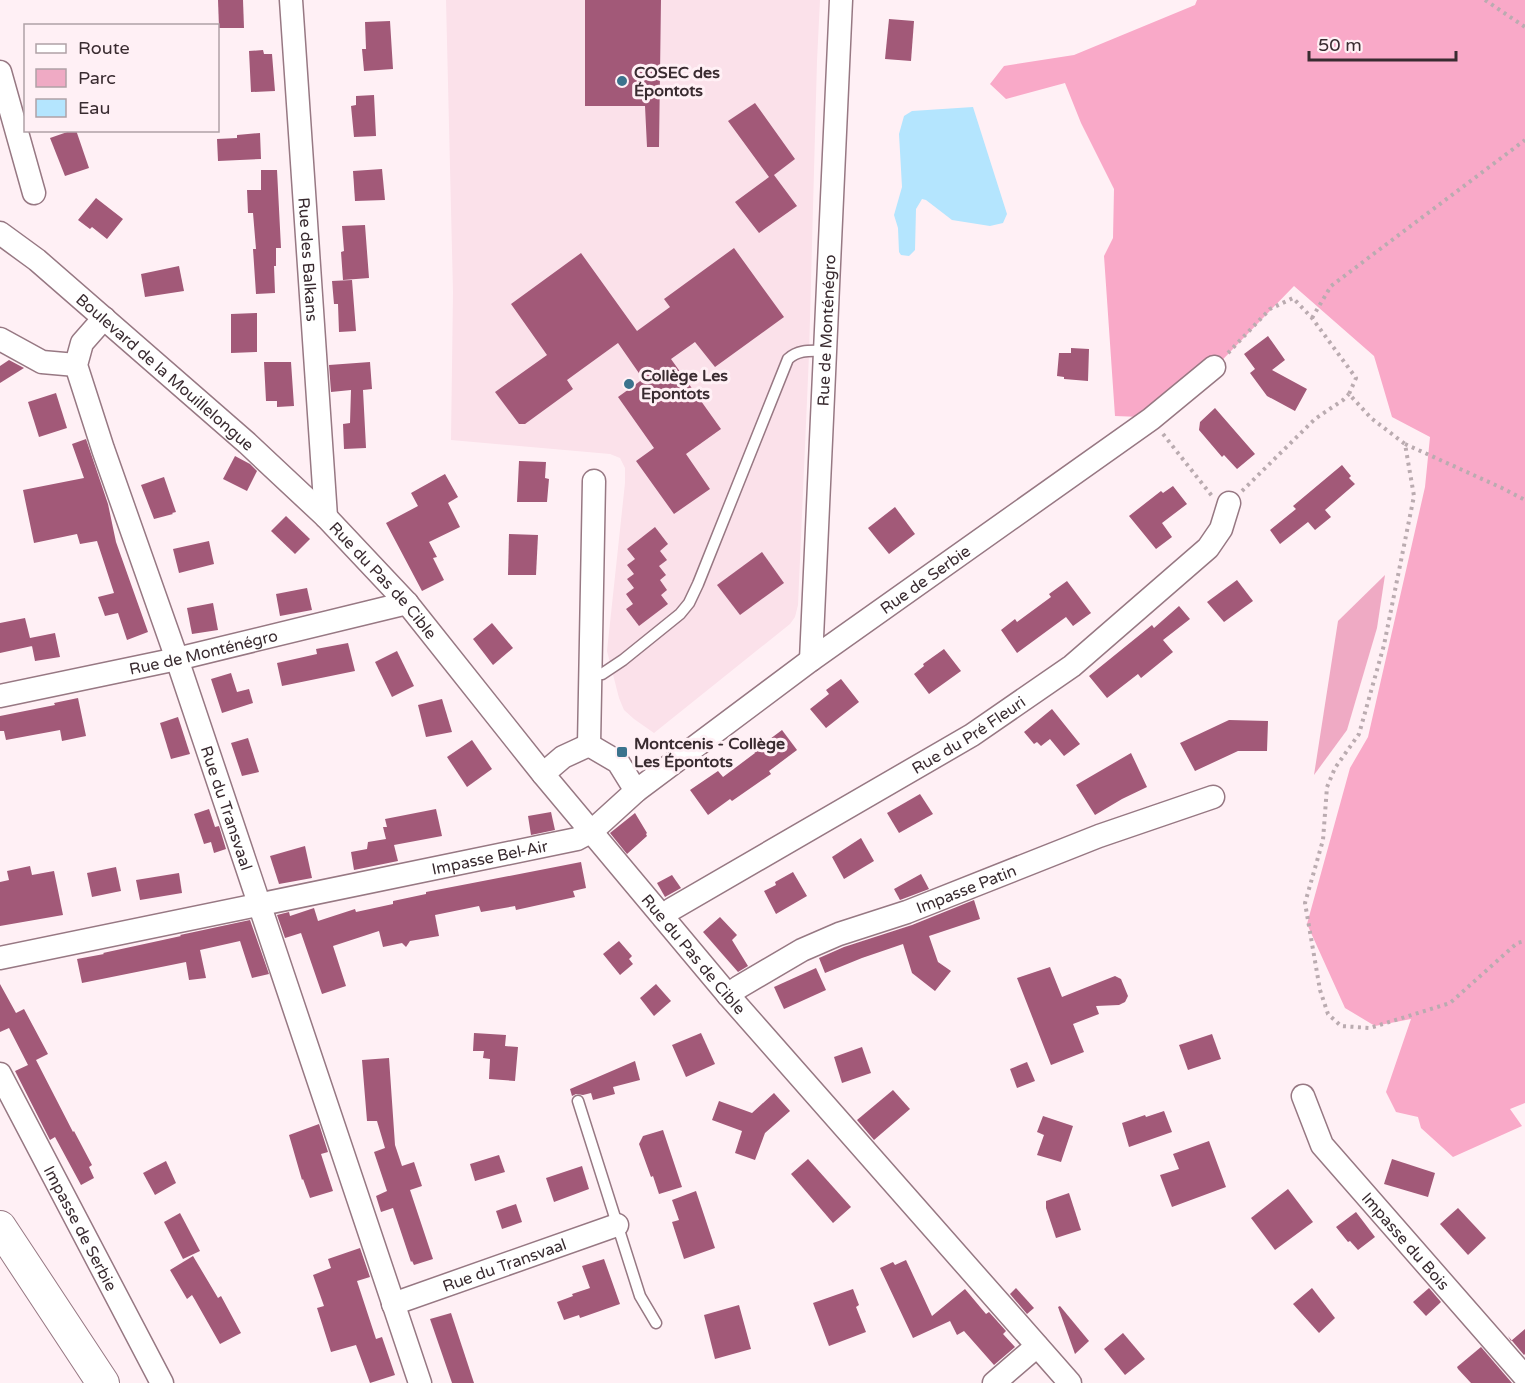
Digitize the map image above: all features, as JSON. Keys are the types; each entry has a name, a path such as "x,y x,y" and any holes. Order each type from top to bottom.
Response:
{"main road":[{"path":"0,1227 103,1383"}],"street":[{"name":"Rue des Balkans","path":"291,0 326,517"},
{"name":"Rue de Monténégro","path":"811,660 841,0"},
{"path":"0,72 34,194"},
{"name":"Boulevard de la Mouillelongue","path":"0,233 37,260 247,442 326,517"},
{"path":"0,339 42,363 76,365 82,344 104,318"},
{"name":"Rue du Transvaal","path":"76,365 420,1383"},
{"name":"Rue de Serbie","path":"636,791 811,660 1151,419 1215,367"},
{"path":"589,745 594,481"},
{"name":"Rue du Pré Fleuri","path":"663,917 672,909 972,735 1072,666 1209,549 1221,530 1229,503"},
{"name":"Rue du Pas de Cible","path":"326,517 407,603 543,774 728,995 1070,1383"},
{"name":"Rue de Monténégro","path":"0,696 177,659 407,603"},
{"path":"543,774 563,757 589,745"},
{"path":"589,745 618,762 636,791"},
{"name":"Impasse Bel-Air","path":"0,958 577,839 592,831 636,791"},
{"name":"Impasse Patin","path":"728,995 802,950 839,934 907,912 1099,836 1213,797"},
{"name":"Impasse de Serbie","path":"0,1074 162,1383"},
{"name":"Impasse du Bois","path":"1303,1096 1322,1145 1525,1377"},
{"name":"Rue du Transvaal","path":"393,1304 617,1225"},
{"path":"994,1383 1037,1346"}],"lane":[{"path":"590,675 602,674 622,660 680,614 689,603 788,358 802,351 825,351"},
{"path":"578,1101 640,1296 656,1323"}],"path":[{"path":"1485,0 1525,27"},
{"path":"1312,318 1330,286 1525,140"},
{"path":"1151,419 1215,499 1229,503 1315,419 1343,400 1349,394 1356,378 1312,318 1293,298 1270,309 1215,367"},
{"path":"1349,394 1371,418 1405,444 1525,500"},
{"path":"1405,444 1414,496 1384,645 1359,734 1335,768 1327,787 1323,840 1305,903 1320,990 1328,1014 1341,1026 1370,1028 1450,1003 1517,943 1525,941"}],"shaded area":[{"name":"Collège Les Epontots","path":"446,0 820,0 809,355 798,605 795,617 790,624 654,733 624,710 607,651 625,483 625,468 620,458 610,454 451,440 453,292"},
{"path":"1197,0 1525,0 1525,1103 1510,1109 1522,1126 1453,1157 1421,1128 1418,1117 1396,1112 1386,1092 1411,1019 1375,1026 1345,1008 1307,924 1350,768 1368,737 1425,487 1430,437 1392,417 1374,356 1294,286 1166,418 1115,416 1104,256 1113,238 1114,189 1081,123 1065,83 1006,99 990,84 1004,66 1074,55 1195,5"}],"green space":[{"path":"1385,575 1377,628 1347,730 1314,775 1338,621"}],"water":[{"path":"973,107 1007,214 1003,223 990,226 952,220 922,199 916,209 915,250 909,256 901,255 894,215 902,187 899,134 904,116 912,111"}],"building":[{"path":"218,0 243,0 244,28 219,28"},
{"name":"COSEC des Épontots","path":"585,0 661,0 659,147 647,147 645,106 585,106"},
{"path":"889,19 914,21 911,61 885,59"},
{"path":"390,21 393,69 364,71 362,49 366,49 365,22"},
{"path":"263,50 264,54 272,54 275,91 251,92 249,51"},
{"path":"374,95 376,136 354,137 351,106 356,105 356,96"},
{"path":"755,103 795,159 774,175 797,206 759,233 735,202 769,177 728,121"},
{"path":"67,132 77,132 89,168 65,176 50,138"},
{"path":"260,133 261,159 218,161 217,139"},
{"path":"382,169 385,200 355,201 353,171"},
{"path":"261,170 277,170 281,248 276,248 275,293 256,294 253,213 248,213 247,190 261,190"},
{"path":"96,198 123,219 107,239 92,227 90,229 78,220"},
{"path":"365,225 369,278 343,280 342,226"},
{"path":"734,248 784,317 715,367 695,342 671,359 721,429 686,454 710,489 674,514 636,461 654,448 618,397 643,379 618,343 567,380 573,389 525,424 519,424 495,392 547,355 511,304 581,253 637,331 670,307 664,299"},
{"path":"179,266 184,291 145,297 141,274"},
{"path":"352,280 356,331 339,332 338,304 334,304 332,281"},
{"path":"257,313 257,352 231,353 231,314"},
{"path":"1268,336 1285,360 1272,370 1307,389 1295,411 1267,396 1250,373 1255,369 1244,354"},
{"path":"1071,348 1089,349 1088,381 1064,379 1064,377 1057,376 1059,353 1071,353"},
{"path":"9,360 24,368 0,383 0,366"},
{"path":"264,362 291,362 294,406 277,407 277,401 266,401"},
{"path":"370,362 372,389 363,390 366,448 344,449 343,424 350,423 351,390 331,392 329,365"},
{"path":"56,393 67,428 39,437 28,402"},
{"path":"1215,408 1255,454 1237,469 1224,455 1222,457 1199,430 1200,422"},
{"path":"86,439 108,504 116,542 148,632 127,640 118,613 105,616 98,597 114,593 97,541 80,544 77,534 34,543 23,490 84,478 72,444"},
{"path":"235,456 250,464 257,471 247,491 223,479"},
{"path":"519,461 546,462 545,478 549,479 547,502 517,502"},
{"path":"1342,465 1355,484 1325,510 1331,517 1315,530 1308,522 1280,544 1270,530 1296,509 1293,506"},
{"path":"445,474 458,497 448,503 460,527 429,542 437,557 433,558 444,580 422,591 386,523 418,506 411,493"},
{"path":"164,477 176,512 154,519 141,485"},
{"path":"1173,486 1187,504 1162,523 1172,537 1156,549 1129,516 1161,491 1163,493"},
{"path":"895,507 915,534 889,554 868,528"},
{"path":"286,516 310,539 295,554 271,531"},
{"path":"655,527 668,544 660,551 667,560 659,566 666,575 660,580 667,590 661,595 668,604 639,626 626,609 633,604 626,594 634,588 627,579 634,574 627,565 635,559 627,549"},
{"path":"509,534 538,535 536,575 508,575"},
{"path":"209,541 214,564 179,573 173,549"},
{"path":"762,552 784,583 740,615 717,585"},
{"path":"1237,580 1253,601 1224,622 1207,602"},
{"path":"1067,581 1091,613 1073,626 1066,617 1017,653 1001,630 1015,619 1017,622 1051,597 1049,594"},
{"path":"307,588 312,610 280,616 276,594"},
{"path":"213,603 218,630 192,634 187,608"},
{"path":"1179,606 1190,619 1163,640 1173,652 1141,678 1138,674 1107,698 1089,676 1152,625 1154,628"},
{"path":"25,618 30,638 55,633 60,657 35,661 32,646 0,653 0,623"},
{"path":"492,623 513,648 493,665 473,639"},
{"path":"348,643 355,671 282,686 277,663 317,654 316,649"},
{"path":"944,649 961,671 929,694 914,674 924,666 923,664"},
{"path":"397,651 414,686 392,697 375,662"},
{"path":"231,673 237,692 249,689 253,703 222,713 211,679"},
{"path":"841,679 859,702 826,728 810,709 829,694 826,690"},
{"path":"78,698 86,736 62,741 60,730 6,740 4,731 0,731 0,716"},
{"path":"442,699 452,732 426,737 418,705"},
{"path":"1052,709 1080,744 1064,756 1050,739 1041,746 1037,742 1034,744 1024,732"},
{"path":"178,717 190,754 171,759 160,723"},
{"path":"1229,720 1268,721 1267,751 1238,751 1195,771 1180,743"},
{"path":"782,730 797,750 769,771 771,774 708,815 690,790 718,771 723,777"},
{"path":"248,738 259,772 242,776 231,743"},
{"path":"472,740 492,769 467,787 447,757"},
{"path":"1131,753 1147,787 1095,815 1076,785"},
{"path":"920,794 933,814 899,833 887,813"},
{"path":"209,809 215,827 219,826 226,849 214,853 211,842 204,844 194,814"},
{"path":"436,809 442,836 394,845 398,861 354,870 351,852 367,849 368,842 386,839 383,827 387,827 385,819"},
{"path":"551,812 555,830 531,835 528,816"},
{"path":"635,813 647,836 627,854 610,833"},
{"path":"861,838 874,861 844,879 832,857"},
{"path":"305,846 312,878 279,884 270,856"},
{"path":"581,862 586,888 573,891 575,897 516,910 515,906 481,912 479,906 435,915 439,936 410,941 406,947 402,943 383,947 379,931 333,946 346,986 322,994 301,933 285,938 277,915 289,912 290,916 314,908 318,921 355,909 356,912 393,904 393,901 426,894 426,892"},
{"path":"30,866 32,875 54,871 63,915 0,926 0,882 9,880 7,871"},
{"path":"116,867 121,891 92,897 87,873"},
{"path":"793,872 807,896 776,914 764,891"},
{"path":"179,873 182,893 140,900 136,880"},
{"path":"921,874 929,889 900,900 894,889"},
{"path":"672,875 681,888 665,897 657,883"},
{"path":"974,900 980,919 929,936 938,962 951,971 935,991 912,973 903,944 825,973 819,958"},
{"path":"720,917 737,935 732,940 748,966 738,972 703,932"},
{"path":"250,920 269,974 252,978 240,941 200,950 206,978 189,980 186,962 82,983 77,959"},
{"path":"619,941 632,956 629,959 633,964 620,975 603,954"},
{"path":"1050,967 1062,997 1115,976 1121,979 1128,996 1125,1002 1119,1005 1096,1006 1099,1014 1073,1024 1084,1052 1051,1065 1017,978"},
{"path":"816,968 826,990 784,1009 774,987"},
{"path":"0,984 16,1013 24,1009 48,1054 36,1060 92,1165 89,1167 94,1178 81,1185 55,1137 50,1140 15,1071 28,1065 9,1028 0,1032"},
{"path":"656,984 671,1001 654,1016 640,998"},
{"path":"474,1033 506,1035 505,1046 518,1047 515,1081 489,1079 490,1059 483,1058 484,1051 473,1051"},
{"path":"701,1033 715,1064 686,1077 672,1045"},
{"path":"1212,1034 1221,1059 1188,1070 1179,1045"},
{"path":"862,1047 871,1073 842,1083 834,1057"},
{"path":"389,1058 395,1145 402,1166 414,1162 422,1186 410,1190 433,1259 414,1265 393,1208 381,1212 376,1196 387,1191 374,1152 385,1148 377,1121 367,1121 362,1060"},
{"path":"635,1061 640,1080 613,1087 615,1094 593,1100 591,1093 572,1096 570,1089"},
{"path":"1027,1062 1035,1081 1017,1088 1010,1069"},
{"path":"893,1090 910,1109 874,1140 857,1120"},
{"path":"774,1093 790,1111 765,1133 755,1160 735,1153 742,1131 712,1120 719,1101 752,1113"},
{"path":"1164,1111 1172,1132 1129,1147 1122,1123"},
{"path":"1043,1116 1073,1126 1061,1162 1037,1155 1044,1135 1037,1132"},
{"path":"319,1124 328,1152 321,1154 333,1191 310,1198 302,1180 289,1135"},
{"path":"663,1130 682,1187 659,1194 639,1144 643,1136"},
{"path":"1209,1141 1226,1187 1172,1207 1160,1175 1179,1169 1173,1154"},
{"path":"499,1155 505,1172 475,1181 470,1164"},
{"path":"808,1159 851,1207 833,1223 791,1174"},
{"path":"1392,1159 1435,1173 1428,1197 1384,1184"},
{"path":"166,1161 176,1183 155,1195 143,1173"},
{"path":"582,1166 589,1189 554,1202 546,1178"},
{"path":"1288,1189 1313,1222 1275,1250 1251,1218"},
{"path":"696,1191 715,1248 684,1259 672,1222 679,1220 672,1200"},
{"path":"1069,1193 1081,1230 1056,1238 1046,1208 1046,1201"},
{"path":"516,1204 522,1222 502,1229 496,1211"},
{"path":"1458,1208 1486,1238 1468,1255 1440,1224"},
{"path":"1356,1212 1375,1237 1358,1250 1336,1227"},
{"path":"180,1213 200,1251 183,1259 164,1222"},
{"path":"360,1248 370,1277 357,1281 376,1339 382,1337 395,1375 370,1383 356,1345 331,1352 317,1308 324,1306 313,1275 331,1268 328,1259"},
{"path":"193,1256 218,1298 221,1296 241,1333 220,1344 192,1295 187,1299 170,1270"},
{"path":"604,1259 620,1304 580,1318 579,1315 564,1320 557,1302 590,1288 582,1266"},
{"path":"906,1260 932,1316 965,1289 986,1314 989,1312 1006,1331 1003,1334 1015,1347 994,1365 964,1331 957,1335 950,1321 913,1338 880,1268 893,1262 895,1265"},
{"path":"1016,1288 1034,1308 1027,1314 1010,1294"},
{"path":"1312,1288 1335,1318 1319,1333 1293,1304"},
{"path":"1429,1288 1441,1302 1426,1316 1413,1302"},
{"path":"853,1289 859,1305 856,1307 866,1332 829,1346 813,1303"},
{"path":"739,1305 751,1349 715,1359 704,1315"},
{"path":"1060,1306 1089,1341 1075,1354 1058,1307"},
{"path":"451,1313 474,1383 452,1383 430,1319"},
{"path":"1525,1329 1524,1355 1512,1340"},
{"path":"1123,1333 1145,1359 1125,1375 1104,1349"},
{"path":"1481,1347 1512,1383 1471,1383 1458,1369 1457,1367"}],"place":[{"name":"COSEC des Épontots","path":"622,81"},
{"name":"Collège Les Epontots","path":"629,384"},
{"name":"Montcenis - Collège Les Épontots","path":"622,752"}]}
